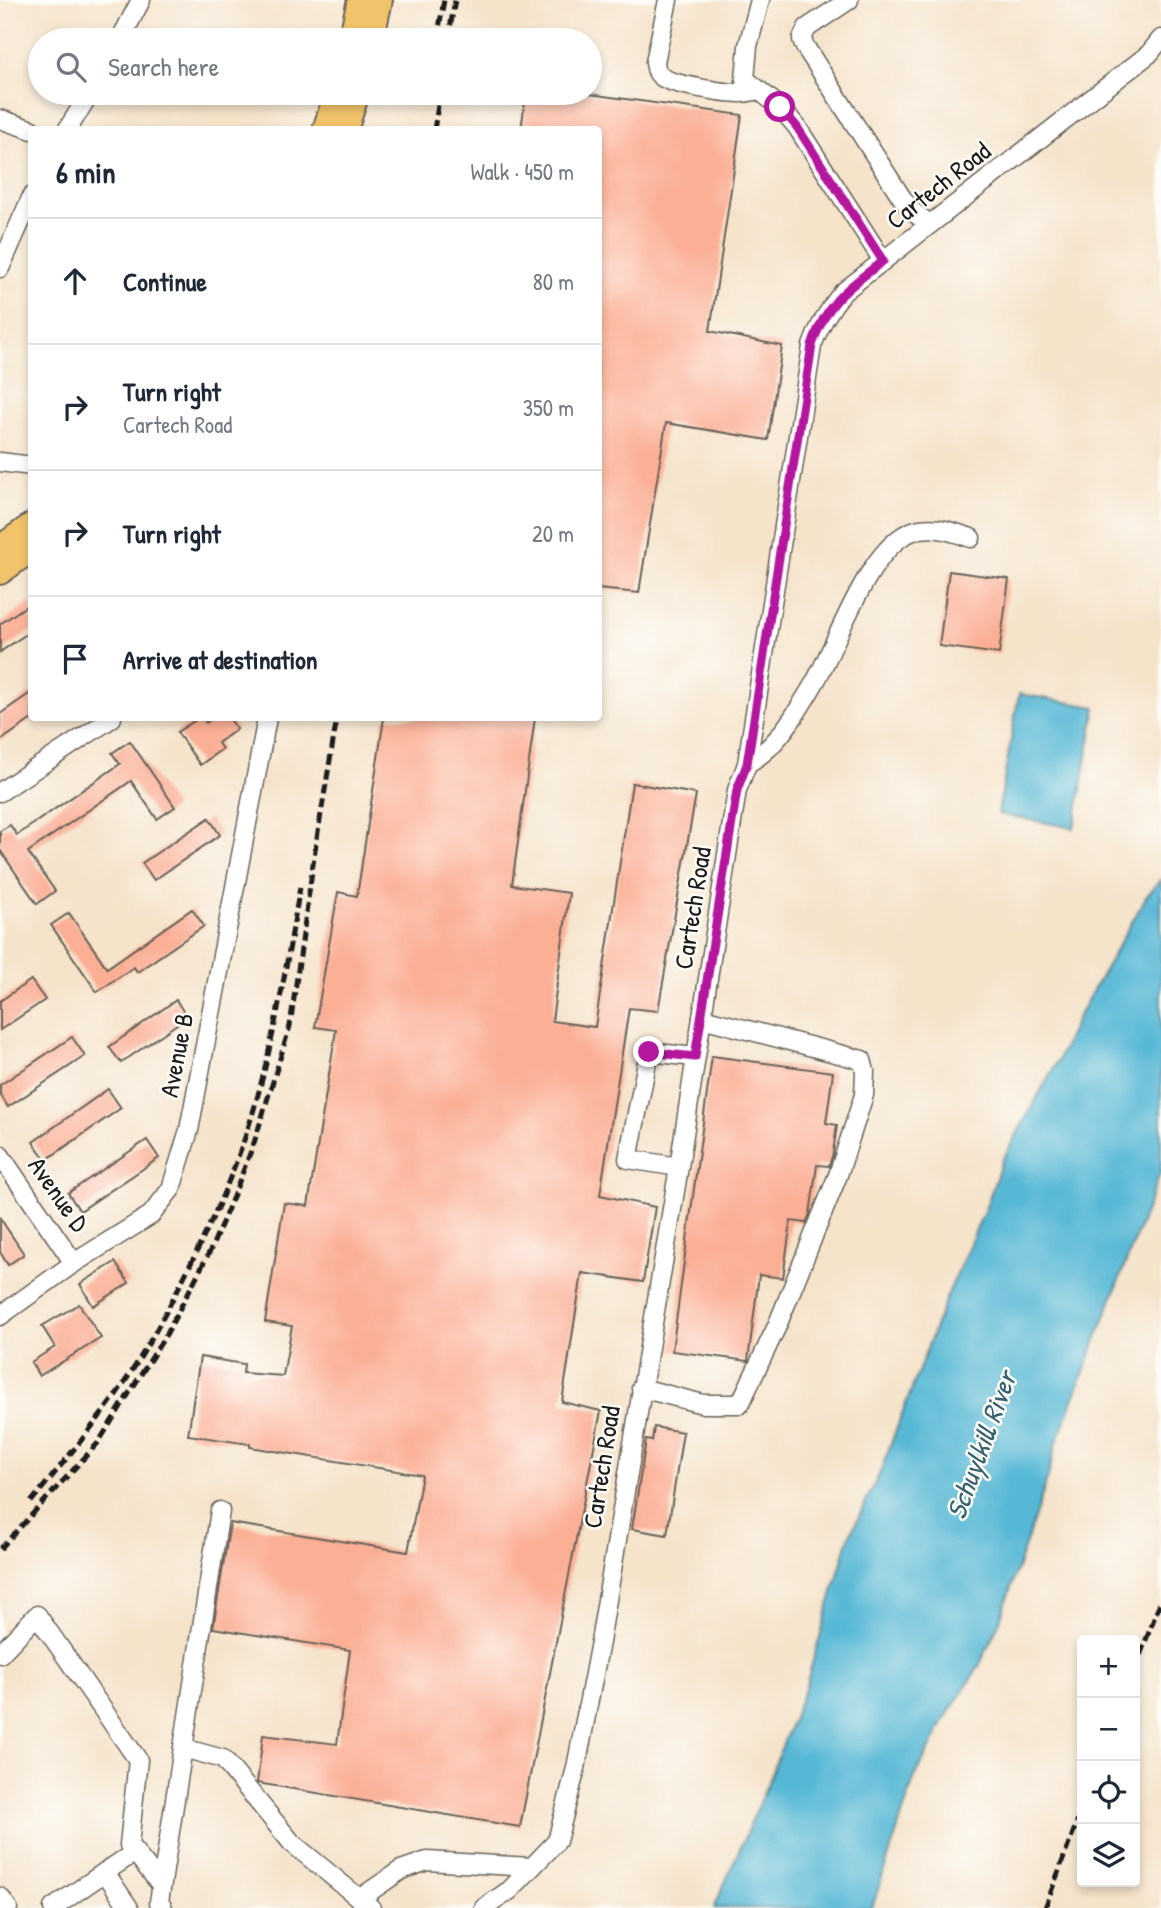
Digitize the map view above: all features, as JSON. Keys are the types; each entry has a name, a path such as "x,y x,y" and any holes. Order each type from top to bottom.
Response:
{"highway":[{"path":"354,28 360,0"},
{"path":"374,28 380,0"},
{"path":"326,126 333,105"},
{"path":"346,126 353,105"},
{"path":"0,548 28,528"},
{"path":"0,572 28,552"}],"street":[{"path":"126,28 141,0"},
{"path":"668,0 655,62 656,72 662,78 673,82 734,93 757,90"},
{"path":"760,0 748,46 745,79 780,107 797,127 883,261"},
{"path":"849,0 807,28 802,39 804,45 902,198 913,212 930,225"},
{"name":"Cartech Road","path":"484,1908 510,1889 557,1841 576,1769 679,1167 737,790 747,764 812,345 822,319 843,292 1149,54 1161,39"},
{"path":"69,126 83,105"},
{"path":"0,119 28,129"},
{"path":"0,268 28,205"},
{"path":"0,462 28,466"},
{"path":"747,764 765,751 781,733 808,691 869,575 889,548 916,530 943,529 971,538"},
{"path":"0,792 107,721"},
{"name":"Avenue B","path":"0,1316 74,1263 151,1215 171,1189 189,1130 266,721"},
{"path":"641,1388 703,1404 740,1404 803,1263 838,1175 864,1095 865,1071 862,1060 702,1018"},
{"path":"679,1167 628,1159 649,1052 695,1057"},
{"name":"Avenue D","path":"0,1155 74,1263"},
{"path":"163,1908 159,1902 161,1885 220,1511"},
{"path":"0,1654 37,1615 138,1760 130,1845 161,1885"},
{"path":"183,1748 223,1759 292,1843 365,1903 401,1870 427,1861 532,1867"},
{"path":"60,1906 135,1852"},
{"path":"105,1872 129,1908"},
{"path":"0,1897 8,1908"}],"water":[{"path":"1019,694 1096,707 1074,828 998,814"},
{"name":"Schuylkill River","path":"1161,879 1161,1171 1055,1447 1048,1477 998,1626 979,1666 946,1717 914,1779 872,1908 714,1908 805,1688 849,1537 879,1475 1002,1161 1058,1060 1076,1020 1146,897"}],"building":[{"path":"602,96 742,115 710,331 782,346 768,440 666,423 639,593 602,589 602,126 522,126 524,105 602,105"},
{"path":"949,571 1009,579 999,654 939,646"},
{"path":"28,605 28,633 0,652 0,624"},
{"path":"28,695 29,721 0,741 0,714"},
{"path":"194,721 231,721 237,729 218,743 222,749 200,765 177,732"},
{"path":"384,721 535,721 512,885 569,893 552,1021 595,1027 632,783 696,794 658,1011 629,1008 600,1195 655,1207 643,1282 582,1273 562,1402 601,1411 520,1827 257,1783 263,1735 337,1744 350,1650 213,1628 230,1523 408,1552 422,1475 188,1435 200,1357 244,1364 243,1373 283,1376 292,1326 265,1322 284,1203 308,1206 336,1030 315,1027 338,892 357,896"},
{"path":"130,741 175,807 157,819 131,781 28,852 55,891 37,904 0,850 0,831 10,825 17,835 120,764 112,753"},
{"path":"209,818 220,835 154,880 142,863"},
{"path":"192,909 204,926 137,972 134,967 97,992 51,925 69,913 107,968"},
{"path":"31,980 45,1000 0,1030 0,1001"},
{"path":"176,1000 187,1017 121,1063 109,1047"},
{"path":"72,1037 85,1056 8,1107 0,1094 0,1085"},
{"path":"712,1056 833,1072 826,1123 837,1125 833,1153 829,1166 817,1165 810,1214 806,1223 791,1221 783,1278 759,1275 748,1361 672,1351"},
{"path":"108,1089 121,1108 46,1160 33,1142"},
{"path":"147,1140 159,1158 80,1211 68,1193"},
{"path":"0,1218 24,1254 8,1265 0,1252"},
{"path":"115,1262 129,1283 93,1306 80,1284"},
{"path":"79,1304 101,1338 39,1376 31,1362 55,1347 42,1326"},
{"path":"654,1427 683,1432 667,1535 632,1529 646,1440 652,1441"}],"railway":[{"path":"439,28 444,0"},
{"path":"450,28 455,0"},
{"path":"435,126 438,105"},
{"path":"0,1549 98,1443 167,1333 211,1249 235,1192 254,1143 290,1026 336,721"},
{"path":"31,1502 113,1399 133,1369 177,1291 223,1194 240,1152 261,1082 280,999 300,887"},
{"path":"1140,1656 1161,1600"},
{"path":"1045,1908 1077,1822"}],"route":[{"path":"649,1052 695,1057 737,790 747,764 812,345 822,319 832,305 843,292 883,261 797,127 780,107"}]}
